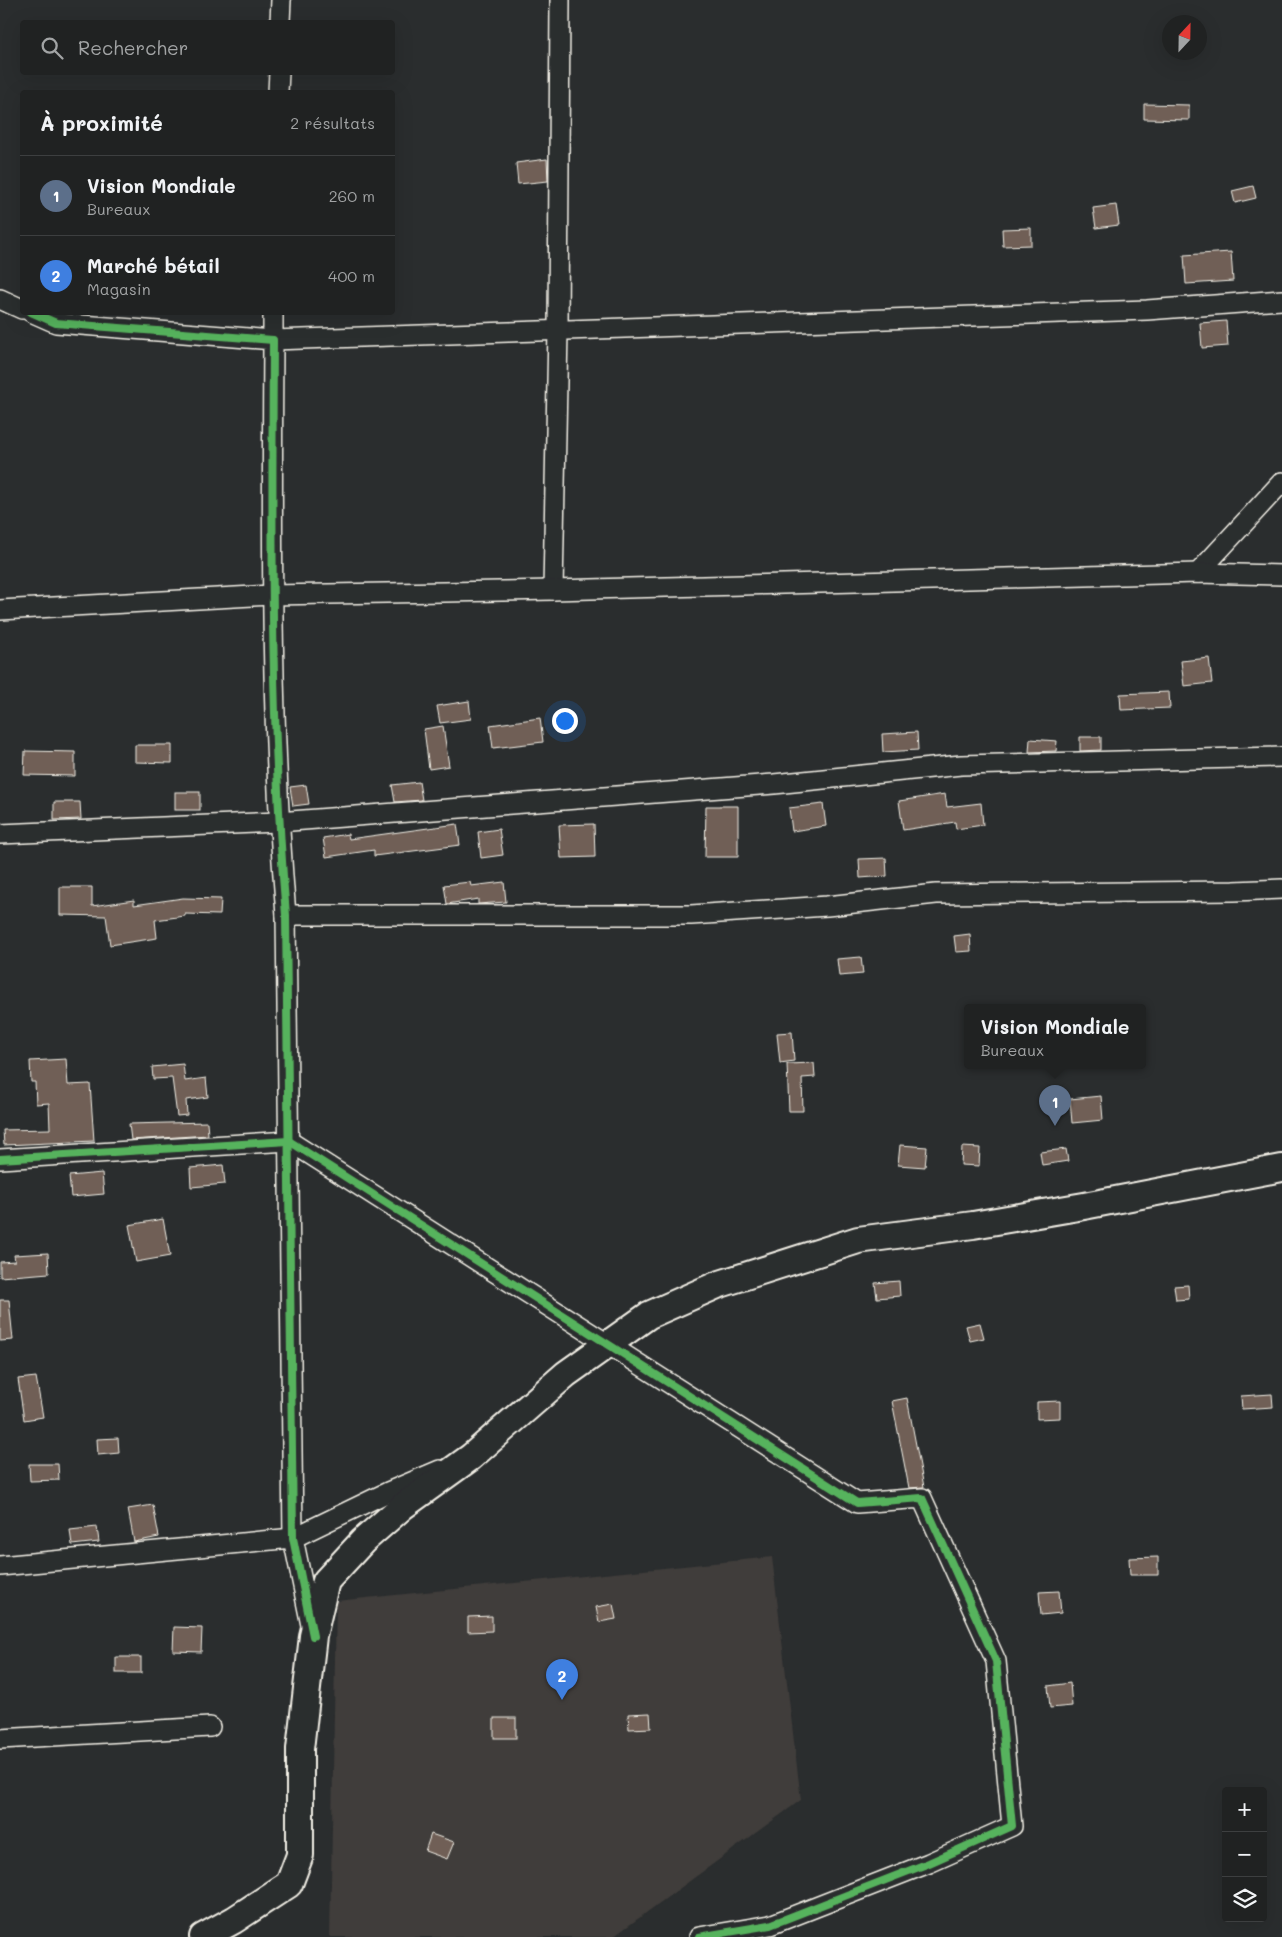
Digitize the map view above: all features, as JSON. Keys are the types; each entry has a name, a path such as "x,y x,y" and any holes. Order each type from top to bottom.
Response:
{"street":[{"path":"280,20 281,0"},
{"path":"553,590 558,330 560,0"},
{"path":"278,90 279,75"},
{"path":"0,299 20,308"},
{"path":"38,315 56,323 273,340 1147,310 1282,300"},
{"path":"273,315 271,595 278,822 286,916 293,1538 313,1636"},
{"path":"1198,573 1282,482"},
{"path":"0,610 271,595 553,590 1198,573 1282,575"},
{"path":"0,834 278,822 774,784 961,765 1282,757"},
{"path":"286,916 690,915 827,906 936,894 1282,889"},
{"path":"0,1159 289,1141 857,1503 922,1498 996,1661 1012,1826 929,1863 770,1925 699,1937"},
{"path":"203,1937 234,1920 289,1884 300,1855 300,1749 313,1636 326,1581 363,1542 403,1506 471,1456 566,1374 608,1344 649,1315 717,1285 858,1240 1084,1206 1282,1168"},
{"path":"0,1566 293,1538 388,1492 471,1456"},
{"path":"0,1739 210,1727"}],"shaded area":[{"path":"772,1557 801,1800 613,1937 330,1937 336,1601"}],"building":[{"path":"1144,104 1189,105 1189,120 1144,119"},
{"path":"547,159 548,181 518,184 516,163"},
{"path":"1253,186 1256,198 1235,203 1232,191"},
{"path":"1116,205 1119,225 1096,228 1093,208"},
{"path":"1031,228 1031,245 1003,246 1002,229"},
{"path":"1231,252 1233,281 1186,284 1184,255"},
{"path":"1226,321 1228,346 1202,348 1200,323"},
{"path":"1209,658 1212,683 1184,686 1181,661"},
{"path":"1169,692 1170,708 1121,710 1120,694"},
{"path":"469,701 471,719 440,723 437,706"},
{"path":"540,718 543,742 493,748 490,725"},
{"path":"443,726 449,766 429,769 424,729"},
{"path":"917,732 918,750 883,752 882,734"},
{"path":"1080,737 1101,737 1101,750 1080,751"},
{"path":"1030,739 1057,741 1056,751 1029,752"},
{"path":"135,745 172,745 172,763 135,762"},
{"path":"25,751 75,752 75,776 24,775"},
{"path":"419,782 422,800 395,802 392,785"},
{"path":"306,785 309,804 293,806 290,787"},
{"path":"175,792 200,792 200,810 175,810"},
{"path":"945,794 947,807 981,803 983,825 956,829 955,822 903,830 899,801"},
{"path":"54,802 80,802 81,819 54,820"},
{"path":"823,804 826,826 792,831 789,808"},
{"path":"706,806 738,806 738,857 705,857"},
{"path":"457,824 460,845 374,856 374,850 326,857 323,838 348,834 349,839"},
{"path":"594,824 595,857 561,858 559,825"},
{"path":"499,829 503,855 481,858 478,832"},
{"path":"886,858 887,876 860,878 859,859"},
{"path":"470,882 471,886 504,882 506,902 478,904 478,899 447,904 444,885"},
{"path":"60,887 92,887 92,906 134,900 134,905 183,898 221,899 220,915 185,914 185,916 155,920 157,938 110,945 106,916 60,915"},
{"path":"970,934 971,951 956,952 954,936"},
{"path":"861,957 863,974 839,976 837,959"},
{"path":"792,1032 794,1061 780,1063 777,1033"},
{"path":"66,1059 68,1085 90,1084 94,1141 4,1145 3,1130 50,1129 49,1103 36,1104 35,1082 31,1082 30,1061"},
{"path":"814,1063 815,1077 802,1078 803,1111 789,1111 787,1064"},
{"path":"183,1064 185,1081 206,1078 208,1097 186,1100 187,1115 177,1116 172,1078 153,1079 152,1067"},
{"path":"1101,1096 1103,1120 1072,1123 1070,1099"},
{"path":"207,1122 208,1135 131,1140 129,1124"},
{"path":"900,1145 927,1147 925,1167 898,1165"},
{"path":"962,1147 980,1148 979,1166 961,1165"},
{"path":"1066,1149 1068,1161 1042,1165 1040,1152"},
{"path":"223,1165 225,1184 191,1187 190,1168"},
{"path":"102,1173 104,1194 71,1197 69,1176"},
{"path":"163,1219 170,1256 136,1262 129,1225"},
{"path":"48,1253 49,1273 0,1277 0,1262 15,1261 14,1255"},
{"path":"899,1281 900,1296 877,1298 875,1283"},
{"path":"1188,1285 1189,1299 1176,1300 1174,1286"},
{"path":"0,1300 9,1300 13,1340 0,1341"},
{"path":"980,1323 984,1338 970,1341 966,1326"},
{"path":"36,1377 43,1417 24,1420 18,1379"},
{"path":"1272,1394 1273,1407 1242,1409 1241,1396"},
{"path":"907,1398 924,1487 909,1488 892,1401"},
{"path":"1060,1401 1060,1418 1037,1419 1037,1402"},
{"path":"118,1438 119,1453 98,1455 97,1439"},
{"path":"29,1464 58,1464 59,1480 30,1481"},
{"path":"153,1505 159,1537 134,1542 128,1509"},
{"path":"97,1527 99,1542 72,1545 70,1530"},
{"path":"1158,1557 1158,1575 1130,1575 1129,1558"},
{"path":"1059,1591 1061,1613 1041,1615 1039,1592"},
{"path":"613,1604 616,1619 599,1622 596,1607"},
{"path":"492,1616 492,1631 468,1632 468,1617"},
{"path":"174,1627 202,1628 201,1652 173,1651"},
{"path":"116,1657 141,1657 141,1673 116,1673"},
{"path":"1070,1683 1072,1706 1050,1708 1048,1686"},
{"path":"650,1713 651,1728 629,1729 628,1714"},
{"path":"494,1718 516,1718 516,1738 494,1738"},
{"path":"431,1834 454,1842 447,1859 425,1851"}],"cycle path":[{"path":"38,315 56,323 273,340 273,628 277,772 286,915 293,1538 313,1636"},
{"path":"0,1159 289,1141 857,1503 922,1498 996,1661 1012,1826 929,1863 770,1925 699,1937"}],"place":[{"name":"Vision Mondiale","path":"1055,1126"},
{"name":"Marché bétail","path":"562,1700"}]}
